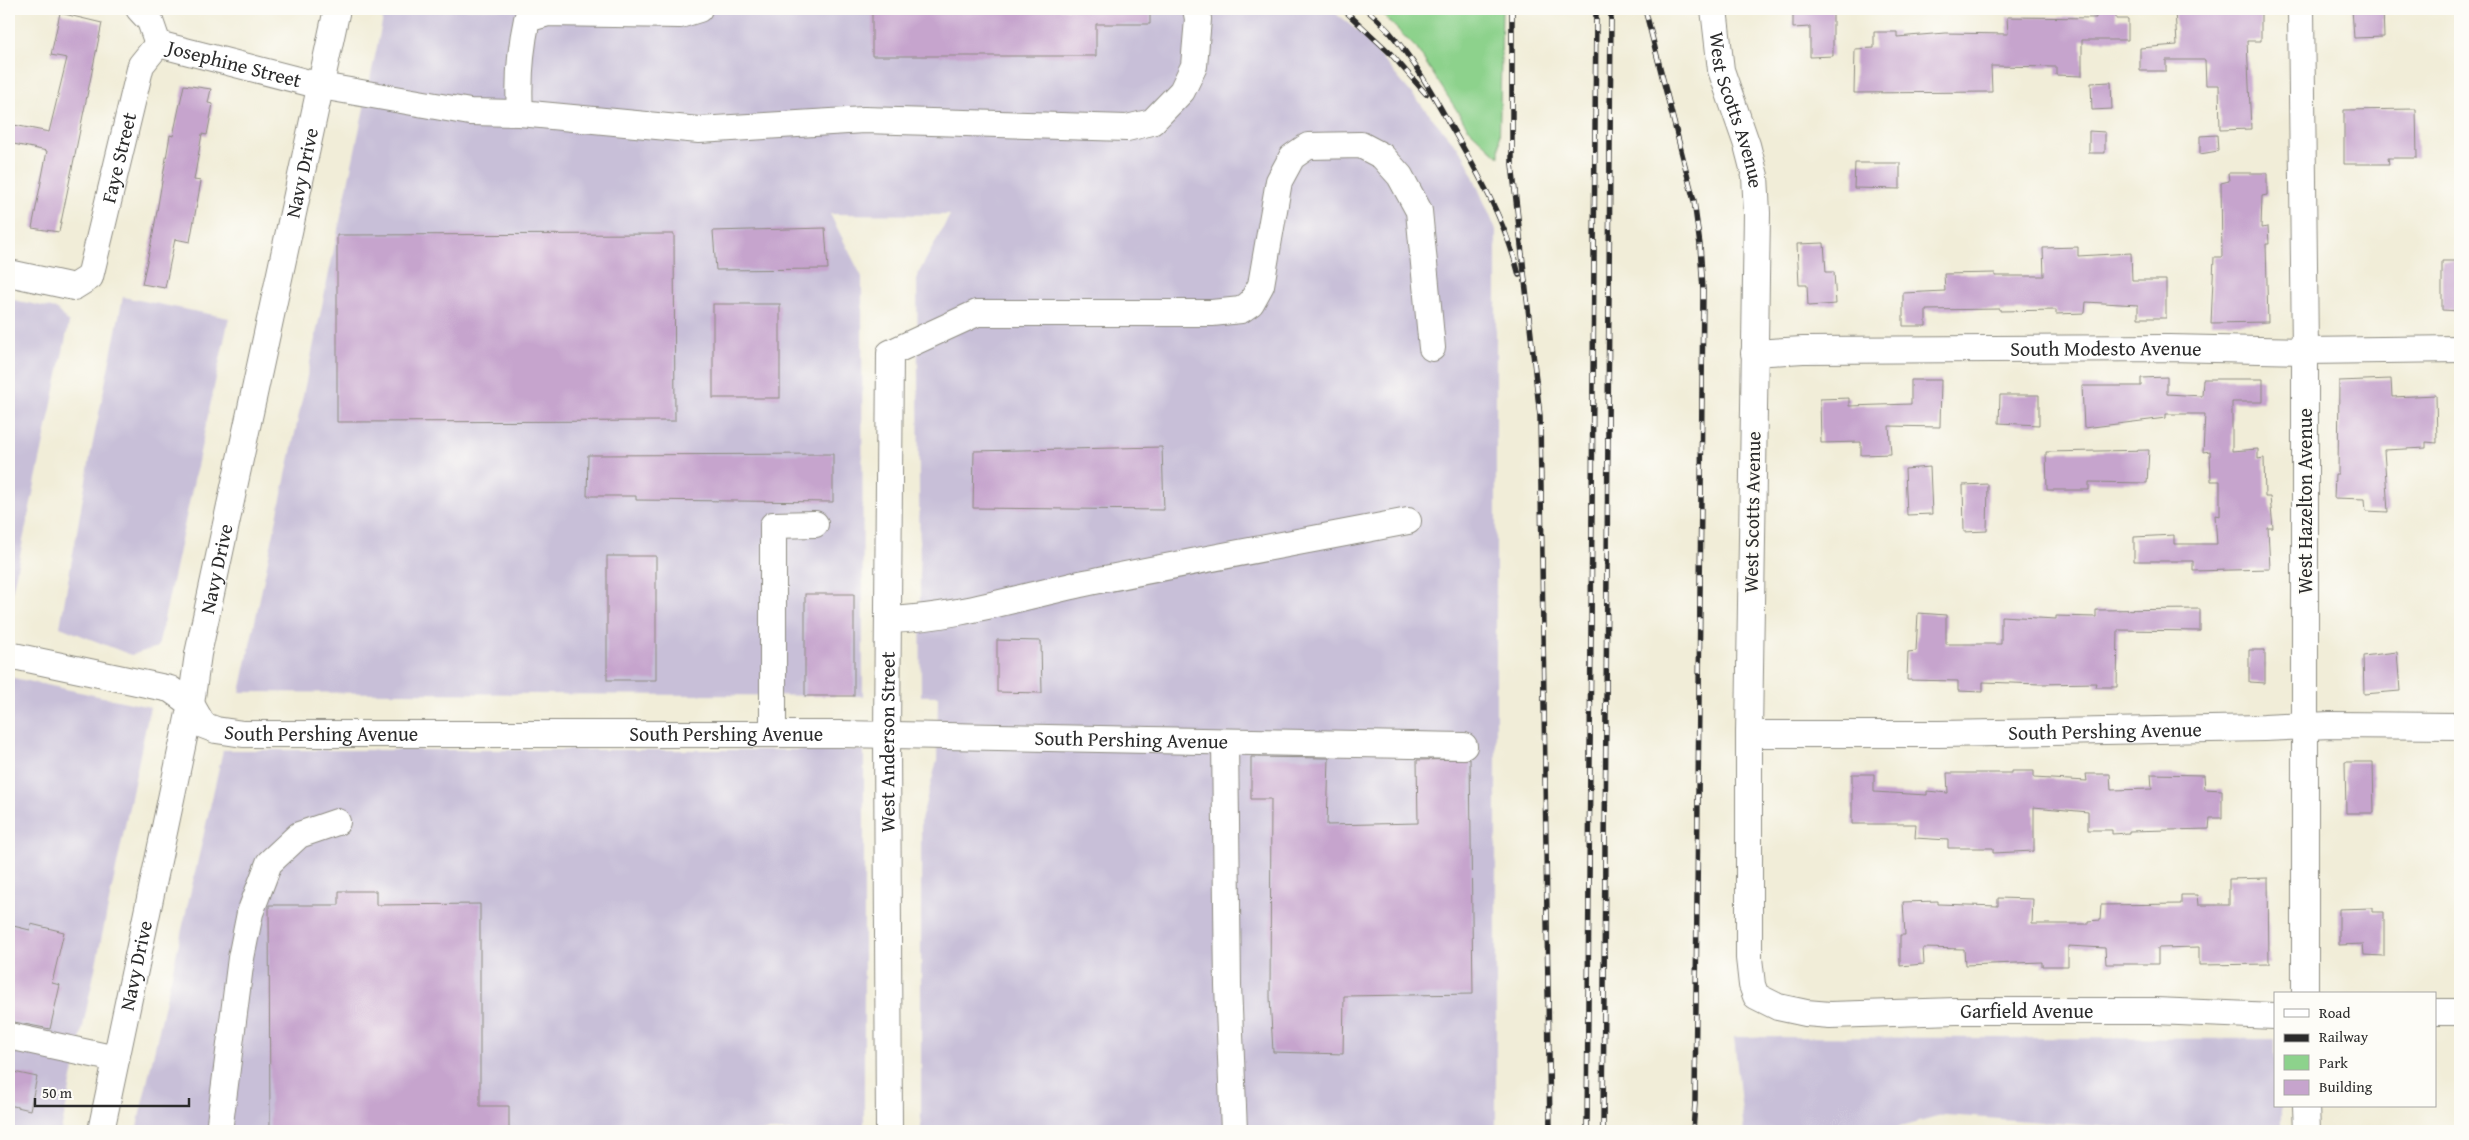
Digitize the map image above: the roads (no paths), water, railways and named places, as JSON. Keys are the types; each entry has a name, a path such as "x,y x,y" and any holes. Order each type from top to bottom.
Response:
{"street":[{"name":"Josephine Street","path":"139,9 150,21 158,44 321,86 470,112 520,113 700,130 864,120 1127,128 1152,122 1182,91 1194,66 1198,19 1196,9"},
{"name":"Navy Drive","path":"101,1131 192,704 198,654 337,9"},
{"path":"520,113 518,80 520,49 527,19 548,13 680,15 699,9"},
{"name":"West Scotts Avenue","path":"1714,9 1720,70 1747,145 1755,176 1757,213 1749,734 1750,958 1752,985 1756,996 1778,1007"},
{"name":"West Hazelton Avenue","path":"2301,9 2305,351 2305,992"},
{"name":"Faye Street","path":"9,273 74,287 90,277 141,65 158,44"},
{"name":"West Anderson Street","path":"889,1131 887,736 890,352 977,313 1212,313 1241,310 1251,303 1261,285 1279,181 1292,156 1308,146 1361,145 1382,156 1400,176 1419,211 1432,348"},
{"name":"South Modesto Avenue","path":"1754,353 1803,350 2150,348 2305,351 2460,349"},
{"path":"888,620 914,620 972,610 1082,584 1408,522"},
{"path":"773,734 773,525 815,524"},
{"name":"South Pershing Avenue","path":"9,655 170,689 192,704 203,724 216,730 243,734 773,734 1464,746"},
{"name":"South Pershing Avenue","path":"1749,734 1959,733 2304,726 2460,726"},
{"path":"1225,742 1228,985 1234,1131"},
{"path":"220,1131 241,958 250,913 269,863 300,835 336,822"},
{"name":"Garfield Avenue","path":"1778,1007 1806,1013 1830,1015 1956,1011 2155,1011 2274,1016"},
{"path":"2436,1012 2460,1012"},
{"path":"9,1036 116,1059"},
{"path":"2306,1108 2307,1131"}],"railway":[{"path":"1343,9 1391,54 1426,94"},
{"path":"1366,9 1391,34 1413,62 1432,92 1489,196 1506,235 1519,275"},
{"path":"1512,9 1512,164 1540,416 1550,1131"},
{"path":"1587,1131 1596,9"},
{"path":"1603,1131 1611,9"},
{"path":"1645,9 1694,201 1700,245 1703,290 1695,1103 1693,1131"}]}
